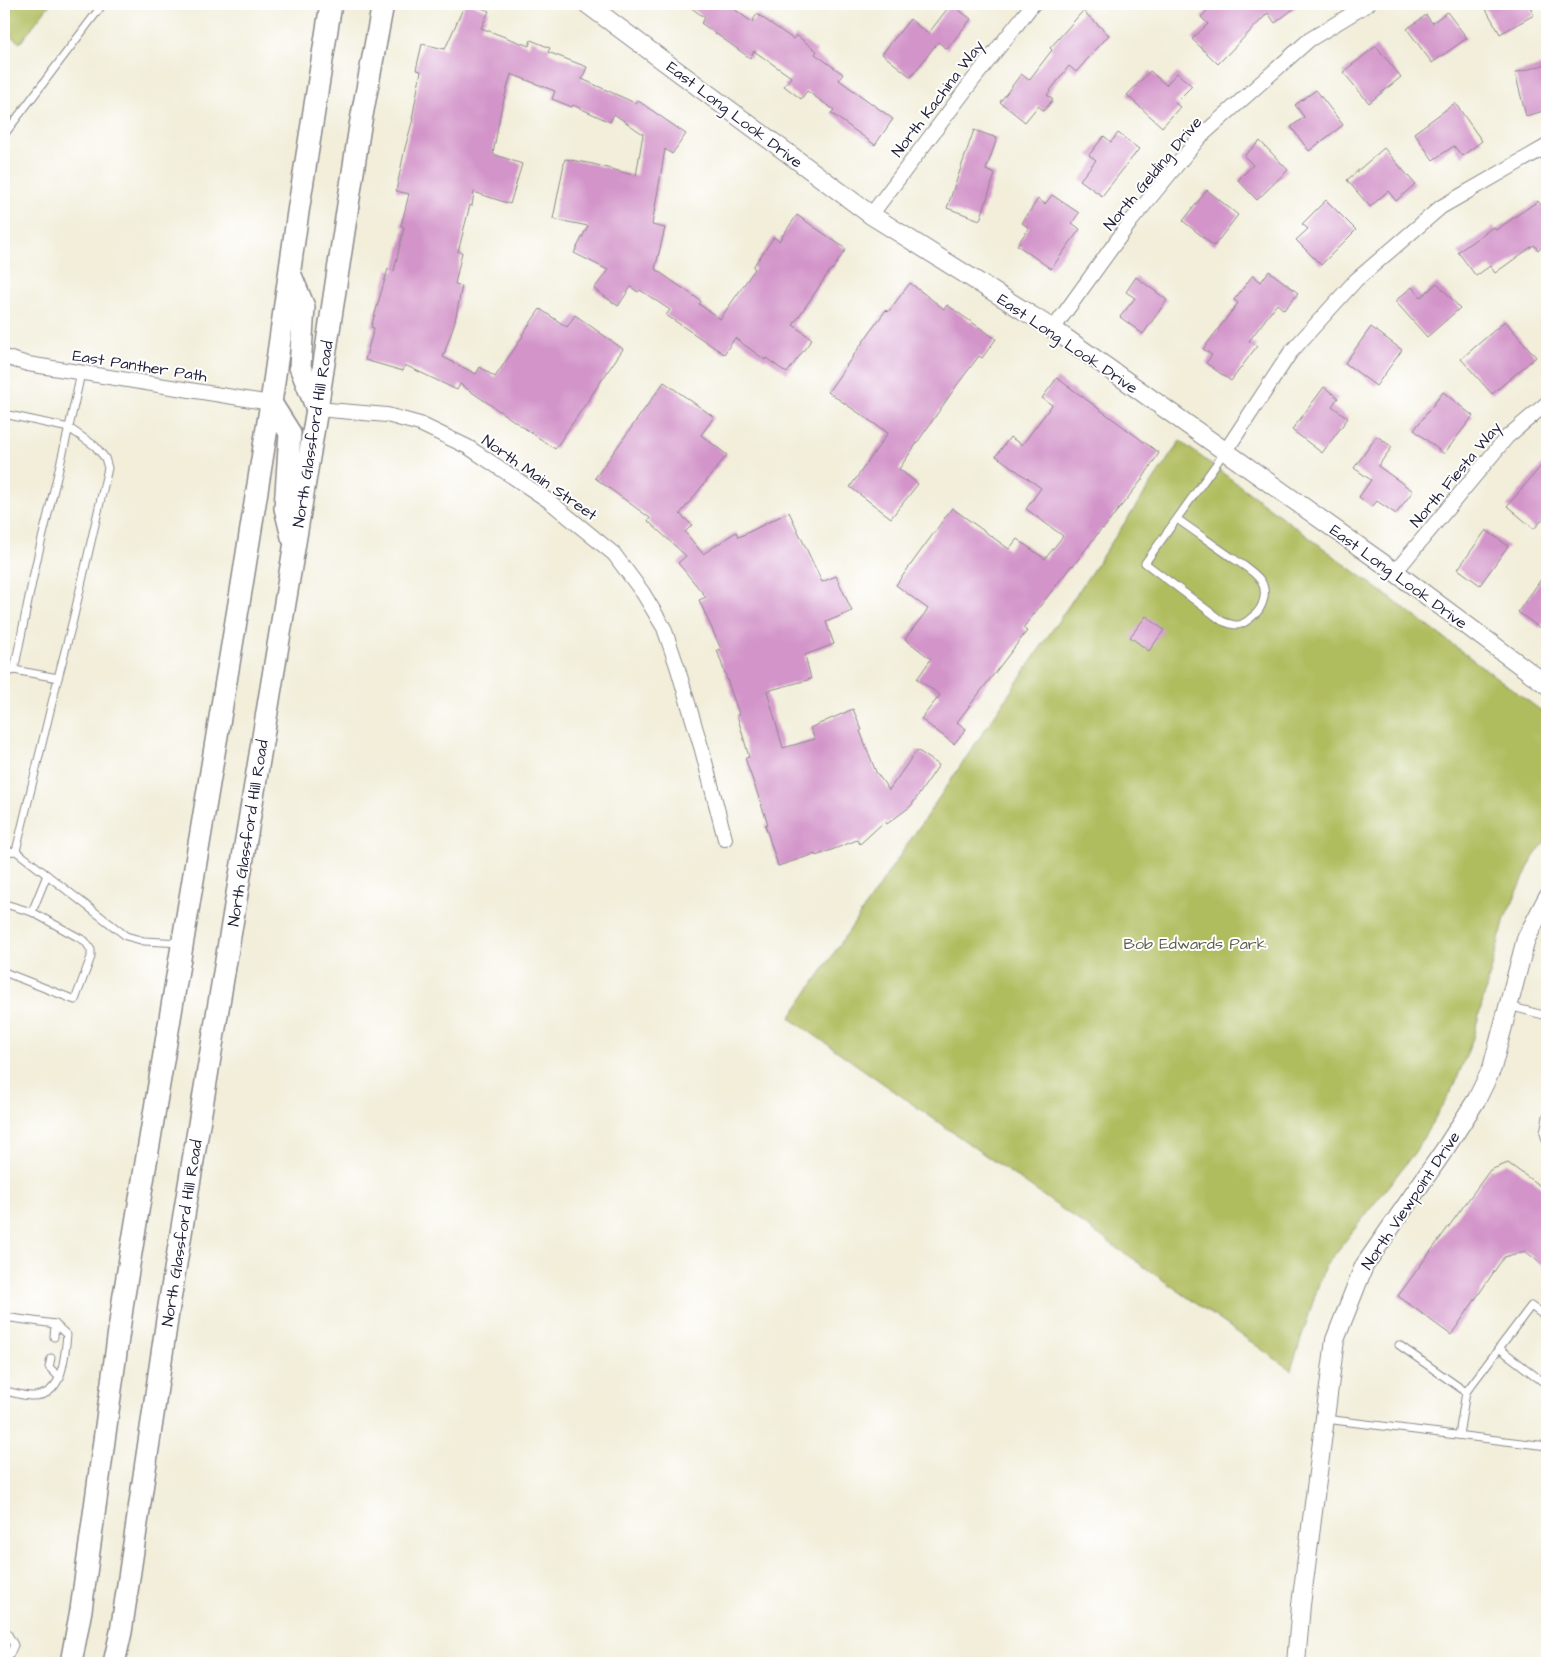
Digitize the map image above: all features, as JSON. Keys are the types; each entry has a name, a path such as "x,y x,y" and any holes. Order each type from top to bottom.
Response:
{"main road":[{"path":"71,1663 81,1610 123,1301 271,404 331,4"},
{"name":"North Glassford Hill Road","path":"114,1663 121,1632 169,1306 317,409 360,126 383,4"},
{"path":"290,273 304,307 300,367 317,409"},
{"path":"271,404 290,432 285,508 294,547"}],"street":[{"name":"East Long Look Drive","path":"587,4 872,216 1054,329 1395,572 1547,685"},
{"name":"North Kachina Way","path":"872,216 973,80 1033,4"},
{"name":"North Gelding Drive","path":"1054,329 1132,220 1200,137 1309,40 1368,4"},
{"path":"1225,452 1290,353 1356,280 1441,207 1547,146"},
{"name":"East Panther Path","path":"4,356 28,364 271,404"},
{"name":"North Fiesta Way","path":"1395,572 1507,437 1547,403"},
{"name":"North Main Street","path":"317,409 386,415 420,424 468,447 550,501 614,554 643,593 664,628 702,750 725,839"},
{"name":"North Viewpoint Drive","path":"1296,1663 1301,1605 1335,1340 1364,1266 1445,1148 1476,1099 1492,1068 1526,939 1547,898"}],"lane":[{"path":"4,135 103,4"},
{"path":"14,670 81,373"},
{"path":"4,414 68,428 95,446 105,458 108,468 73,620 16,850"},
{"path":"1177,519 1249,570 1261,581 1264,590 1262,604 1256,614 1245,623 1233,626 1222,621 1144,563 1225,452"},
{"path":"4,674 14,670 58,678"},
{"path":"4,852 16,850 126,936 144,941 182,943"},
{"path":"32,912 47,874"},
{"path":"4,905 32,912 85,941 91,950 91,957 75,1000 4,972"},
{"path":"1508,1006 1547,1016"},
{"path":"1547,1116 1544,1133 1547,1143"},
{"path":"1459,1435 1466,1392 1499,1348 1531,1306 1547,1318"},
{"path":"4,1317 56,1324 67,1335 62,1374 51,1391 32,1396 4,1391"},
{"path":"54,1337 56,1324"},
{"path":"1398,1345 1466,1392"},
{"path":"1499,1348 1547,1385"},
{"path":"51,1358 49,1367 60,1378"},
{"path":"1325,1419 1547,1446"},
{"path":"4,1630 14,1645 6,1663"}],"green space":[{"path":"15,4 50,4 20,43 4,31 4,18"},
{"name":"Bob Edwards Park","path":"1180,441 1547,715 1547,838 1533,858 1505,918 1473,1038 1455,1084 1415,1152 1324,1268 1291,1370 790,1018"}],"building":[{"path":"465,4 472,4 489,11 481,28 529,46 531,40 550,48 548,52 587,67 582,79 635,103 637,100 686,134 672,154 665,149 652,225 665,228 655,269 701,301 699,304 720,319 755,269 753,267 774,237 779,241 797,215 846,249 793,325 812,339 787,373 735,338 724,354 666,315 670,310 640,290 638,292 631,287 618,306 594,289 608,270 574,253 588,226 553,219 565,159 593,164 636,176 643,134 614,114 610,122 573,105 572,107 552,99 555,91 511,74 501,110 493,154 522,164 510,204 474,192 472,206 470,205 458,252 462,252 455,284 462,286 455,321 443,357 476,374 480,367 495,377 540,309 567,327 575,315 623,349 555,449 460,384 457,390 405,365 403,371 365,360 374,328 371,327 388,269 394,271 404,227 401,226 409,194 396,191 413,119 421,71 416,70 422,44 445,49"},
{"path":"686,4 727,4 752,22 757,14 793,39 796,35 817,51 815,54 843,74 839,80 893,119 875,145 831,113 834,110 807,91 801,99 784,86 791,77 754,51 750,58 701,23 705,18"},
{"path":"951,4 971,19 947,49 938,42 911,77 882,54 910,19 928,34"},
{"path":"1213,4 1300,4 1275,23 1268,13 1218,64 1192,39 1208,24 1201,17"},
{"path":"1483,4 1528,4 1534,15 1500,34"},
{"path":"1083,11 1109,35 1076,72 1069,66 1047,95 1053,99 1044,111 1038,106 1025,122 1000,102 1021,74 1029,80 1052,50 1050,48"},
{"path":"1447,12 1467,38 1432,63 1407,29 1426,15 1432,23"},
{"path":"1376,46 1401,77 1369,103 1343,72"},
{"path":"1547,64 1547,110 1526,116 1515,73"},
{"path":"1150,71 1166,85 1177,73 1192,86 1175,103 1180,107 1162,127 1127,95"},
{"path":"1316,90 1343,125 1309,151 1291,127 1304,117 1295,105"},
{"path":"1455,103 1482,141 1462,156 1454,146 1433,160 1414,133"},
{"path":"974,130 997,138 986,170 995,174 980,220 947,208"},
{"path":"1118,133 1139,149 1102,196 1080,180 1096,160 1089,155 1104,136 1111,142"},
{"path":"1260,141 1288,170 1257,200 1238,180 1253,165 1244,156"},
{"path":"1384,148 1415,184 1396,201 1388,191 1370,207 1347,180"},
{"path":"1207,190 1238,215 1214,246 1183,221"},
{"path":"1052,195 1079,213 1072,223 1080,229 1051,269 1017,245 1029,228 1022,223 1038,199 1045,204"},
{"path":"1326,200 1356,230 1321,265 1296,240 1308,229 1302,224"},
{"path":"1538,201 1547,214 1547,243 1538,250 1534,245 1495,273 1490,266 1476,276 1458,252 1493,227 1496,230"},
{"path":"1269,271 1298,293 1284,310 1277,304 1249,341 1257,346 1231,381 1206,363 1212,355 1203,349 1238,303 1234,300 1253,275 1261,282"},
{"path":"1136,277 1167,300 1143,334 1120,317 1135,298 1126,292"},
{"path":"910,283 944,309 947,305 996,339 982,358 979,356 957,385 899,469 918,484 891,518 850,487 888,433 828,392 886,310 888,312"},
{"path":"1437,283 1460,308 1427,337 1395,301 1412,287 1421,297"},
{"path":"1505,321 1536,357 1492,394 1461,359"},
{"path":"1371,327 1402,350 1376,386 1345,363"},
{"path":"1057,378 1159,453 1141,481 1023,628 1027,631 957,722 966,729 954,744 921,719 940,695 917,679 931,659 905,639 928,609 896,585 952,508 1009,549 1017,539 1045,559 1063,536 1026,509 1041,488 996,456 1010,437 1022,445 1052,405 1042,398"},
{"path":"664,382 714,417 701,435 727,455 680,514 692,525 685,532 703,554 736,532 739,537 789,512 822,582 836,576 852,611 826,622 834,644 805,655 811,679 767,691 783,748 815,739 810,728 853,709 876,772 889,790 917,750 939,765 911,806 887,824 885,821 860,844 857,840 816,856 815,854 778,866 765,825 768,824 745,758 749,757 737,715 739,714 717,650 721,649 699,600 706,597 678,563 686,556 648,521 650,518 595,478"},
{"path":"1324,387 1338,398 1332,406 1348,418 1322,453 1292,430"},
{"path":"1443,392 1473,416 1444,454 1414,430"},
{"path":"1377,436 1392,447 1378,466 1413,491 1396,514 1377,501 1372,507 1359,497 1371,480 1354,468"},
{"path":"1547,459 1547,514 1534,529 1507,506"},
{"path":"1486,530 1508,546 1480,585 1458,569"},
{"path":"1547,571 1547,617 1540,628 1518,612"},
{"path":"1146,616 1164,630 1149,651 1130,637"},
{"path":"1508,1163 1547,1191 1547,1269 1525,1251 1504,1257 1451,1335 1398,1296 1490,1170"}]}
